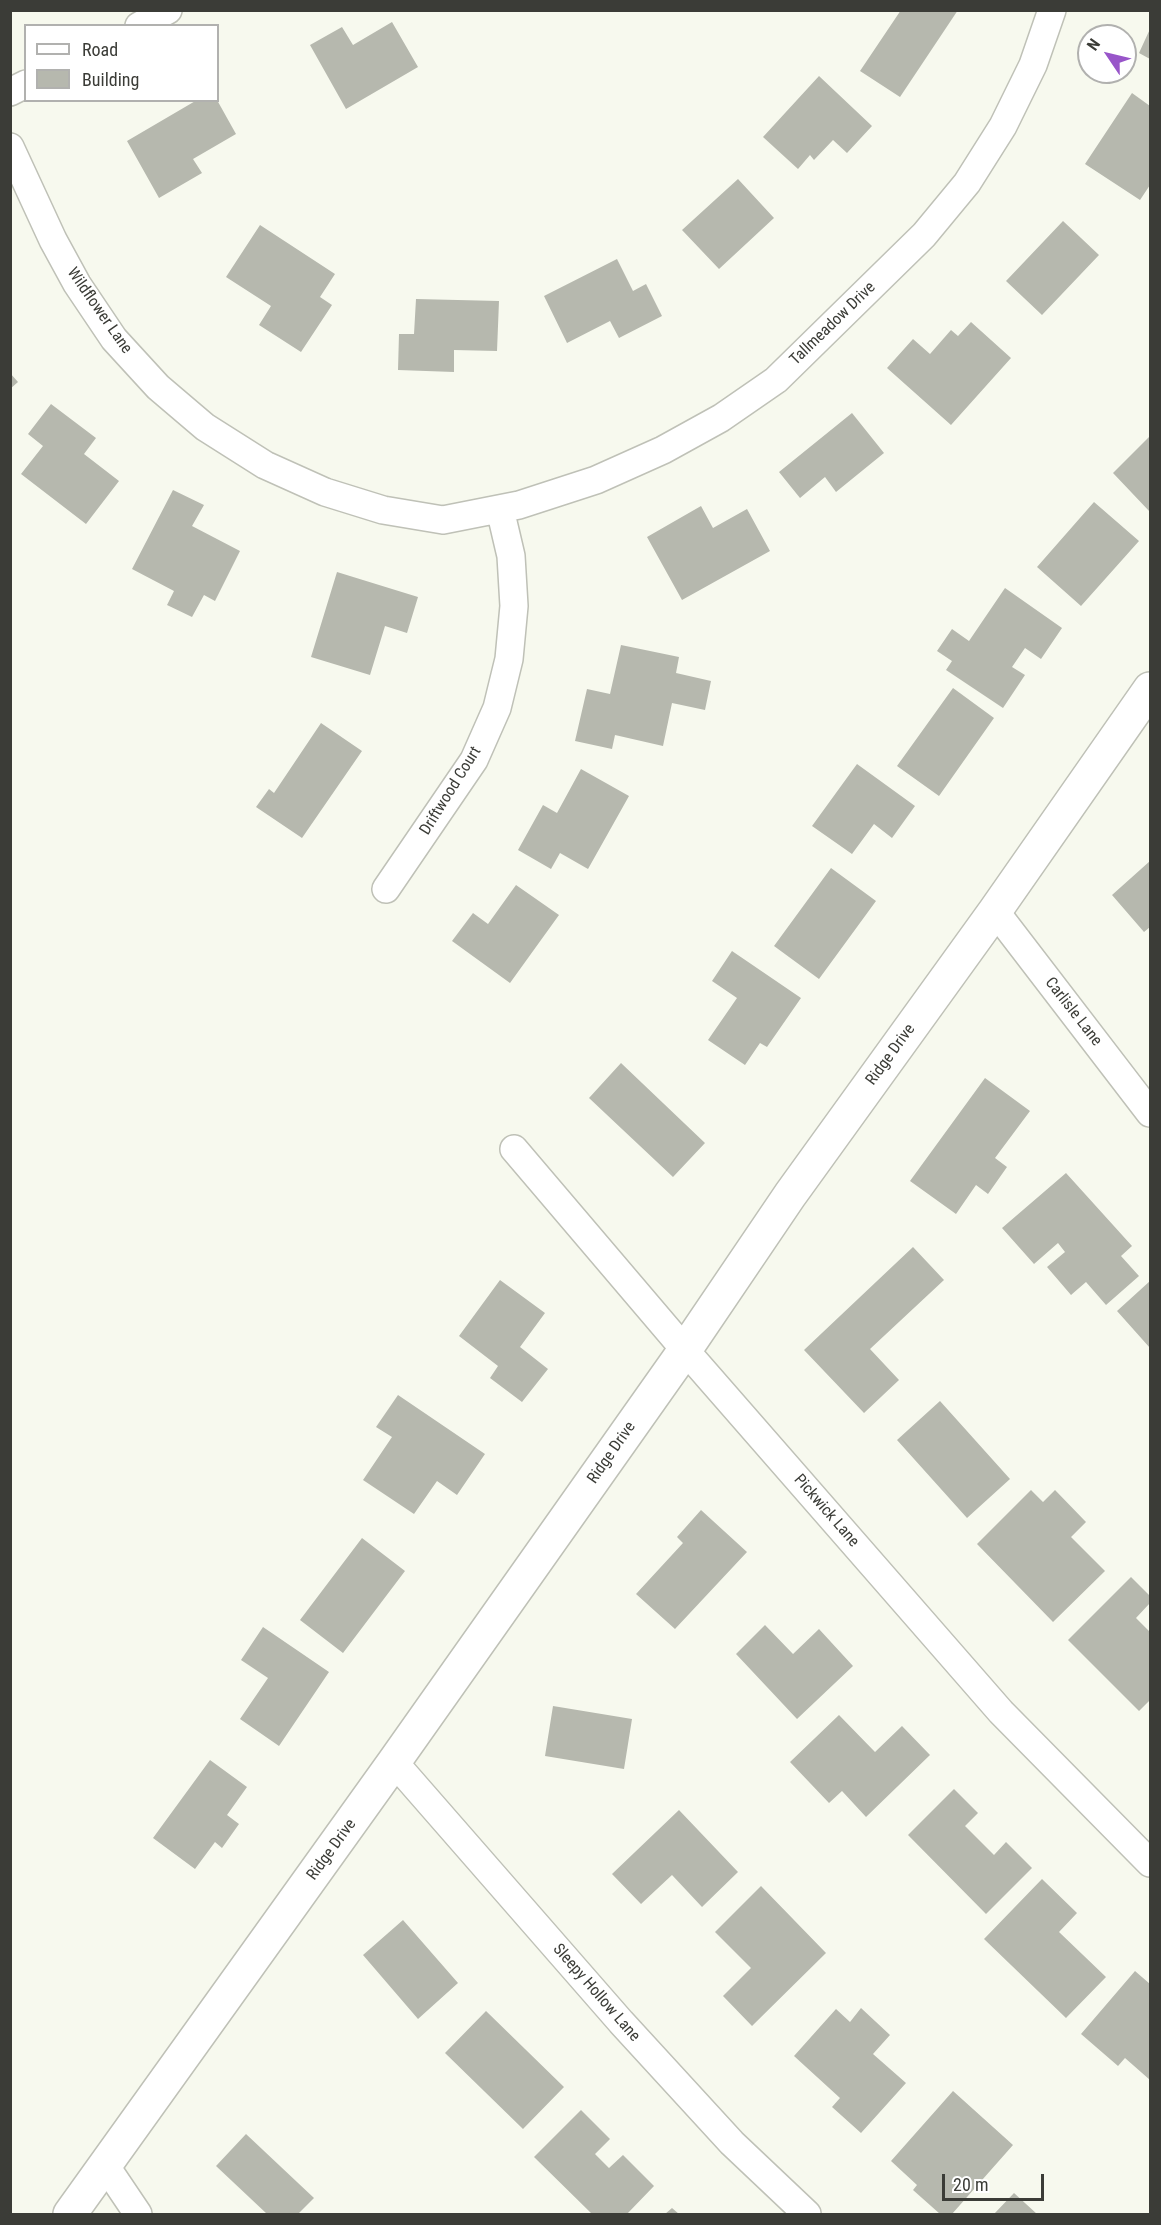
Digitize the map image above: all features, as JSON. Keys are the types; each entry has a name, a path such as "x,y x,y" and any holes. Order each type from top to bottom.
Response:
{"street":[{"path":"143,24 168,10"},
{"name":"Tallmeadow Drive","path":"500,509 596,480 663,450 721,417 776,380 924,235 967,183 1003,126 1033,65 1052,10"},
{"path":"10,92 24,85"},
{"name":"Wildflower Lane","path":"10,147 53,240 77,284 114,339 158,387 205,427 265,465 325,492 383,510 443,520 500,509"},
{"name":"Driftwood Court","path":"386,889 474,760 497,708 509,659 514,606 511,556 500,509"},
{"name":"Ridge Drive","path":"70,2214 394,1762 685,1350 797,1186 995,911 1150,689"},
{"name":"Carlisle Lane","path":"995,911 1150,1113"},
{"name":"Pickwick Lane","path":"514,1149 685,1350 1001,1712 1150,1863"},
{"name":"Sleepy Hollow Lane","path":"394,1762 621,2022 732,2143 807,2214"},
{"path":"105,2165 138,2214"}],"building":[{"path":"901,10 958,10 900,97 860,71"},
{"path":"392,22 418,67 346,109 310,45 342,27 353,45"},
{"path":"1150,29 1150,59 1139,53"},
{"path":"819,76 872,126 847,153 833,140 814,160 810,155 798,169 763,137"},
{"path":"1132,93 1150,106 1150,185 1140,200 1085,164"},
{"path":"194,102 218,102 236,134 193,159 202,173 159,198 127,141"},
{"path":"738,179 774,218 719,269 682,230"},
{"path":"1063,221 1099,255 1042,315 1006,281"},
{"path":"260,225 335,274 320,297 332,305 301,352 259,325 271,306 226,277"},
{"path":"617,259 633,291 646,284 662,316 619,338 610,321 567,343 544,296"},
{"path":"416,299 499,301 497,351 454,350 454,372 398,370 399,334 414,334"},
{"path":"971,322 1011,358 951,425 887,368 913,339 930,354 951,330 958,336"},
{"path":"10,373 18,382 10,389"},
{"path":"51,404 96,438 84,454 119,481 86,524 21,474 43,446 28,434"},
{"path":"852,413 884,453 836,492 825,477 800,498 779,472"},
{"path":"1150,436 1150,512 1113,473"},
{"path":"173,490 204,505 192,526 240,551 215,601 204,595 192,617 167,605 174,591 132,569"},
{"path":"1094,502 1139,541 1081,606 1037,567"},
{"path":"701,506 713,528 747,509 770,551 682,600 647,537"},
{"path":"337,572 418,597 407,633 385,626 370,675 311,657"},
{"path":"1005,588 1062,628 1041,659 1025,648 1012,667 1025,675 1003,708 946,670 952,661 937,651 952,629 969,641"},
{"path":"621,645 679,657 676,673 711,681 705,710 672,703 663,746 615,735 612,749 575,741 587,689 610,694"},
{"path":"953,688 994,718 939,796 897,766"},
{"path":"321,723 362,751 302,838 256,807 269,789 274,793"},
{"path":"857,764 915,806 892,838 874,824 852,854 812,826"},
{"path":"581,769 629,796 588,869 560,853 551,869 518,850 543,805 557,813"},
{"path":"1150,861 1150,927 1144,932 1112,895"},
{"path":"831,868 876,901 819,979 774,946"},
{"path":"516,885 559,915 510,983 452,941 473,913 488,924"},
{"path":"732,951 801,998 767,1047 760,1043 745,1065 708,1040 737,998 712,981"},
{"path":"621,1063 705,1143 673,1177 589,1098"},
{"path":"985,1078 1030,1111 995,1158 1007,1167 988,1194 976,1185 956,1214 910,1181"},
{"path":"1066,1173 1132,1246 1121,1256 1139,1276 1106,1305 1086,1282 1071,1295 1047,1267 1065,1252 1058,1243 1034,1264 1002,1228"},
{"path":"913,1247 944,1280 870,1349 899,1380 864,1413 804,1350"},
{"path":"500,1280 545,1313 520,1347 548,1369 522,1402 490,1378 498,1366 459,1336"},
{"path":"1150,1281 1150,1348 1117,1311"},
{"path":"398,1395 485,1454 457,1495 437,1481 414,1514 363,1480 392,1437 376,1427"},
{"path":"940,1401 1010,1479 967,1518 897,1440"},
{"path":"1031,1490 1043,1502 1055,1490 1086,1522 1071,1537 1105,1571 1053,1622 977,1544"},
{"path":"701,1510 747,1552 675,1629 636,1594 683,1543 677,1537"},
{"path":"362,1538 405,1571 343,1653 300,1620"},
{"path":"1131,1577 1150,1596 1150,1603 1136,1618 1150,1632 1150,1700 1139,1711 1068,1640"},
{"path":"765,1625 793,1654 819,1629 853,1666 797,1719 736,1654"},
{"path":"263,1627 329,1672 279,1746 240,1719 268,1678 241,1660"},
{"path":"553,1706 632,1719 624,1769 545,1756"},
{"path":"839,1715 875,1752 902,1726 930,1755 866,1817 842,1791 829,1803 790,1762"},
{"path":"210,1760 247,1787 227,1815 239,1824 222,1848 215,1842 195,1869 153,1838"},
{"path":"954,1789 978,1813 965,1826 994,1855 1006,1842 1032,1868 986,1914 908,1835"},
{"path":"679,1810 738,1872 702,1907 672,1875 641,1904 612,1874"},
{"path":"1042,1879 1077,1913 1059,1932 1106,1977 1066,2018 984,1939"},
{"path":"761,1886 826,1953 752,2026 723,1996 751,1968 715,1932"},
{"path":"403,1920 458,1983 418,2019 363,1955"},
{"path":"1135,1971 1150,1984 1150,2080 1125,2058 1118,2066 1081,2034"},
{"path":"861,2008 890,2035 873,2054 906,2083 861,2133 832,2107 840,2098 794,2056 836,2009 850,2022"},
{"path":"486,2011 564,2087 523,2129 445,2053"},
{"path":"953,2091 1013,2145 952,2214 940,2214 913,2190 917,2185 891,2161"},
{"path":"581,2110 610,2139 595,2154 609,2168 623,2155 654,2186 627,2214 592,2214 534,2157"},
{"path":"246,2134 314,2198 298,2214 267,2214 216,2166"},
{"path":"1014,2193 1037,2214 994,2214"},
{"path":"672,2208 679,2214 665,2214"}]}
